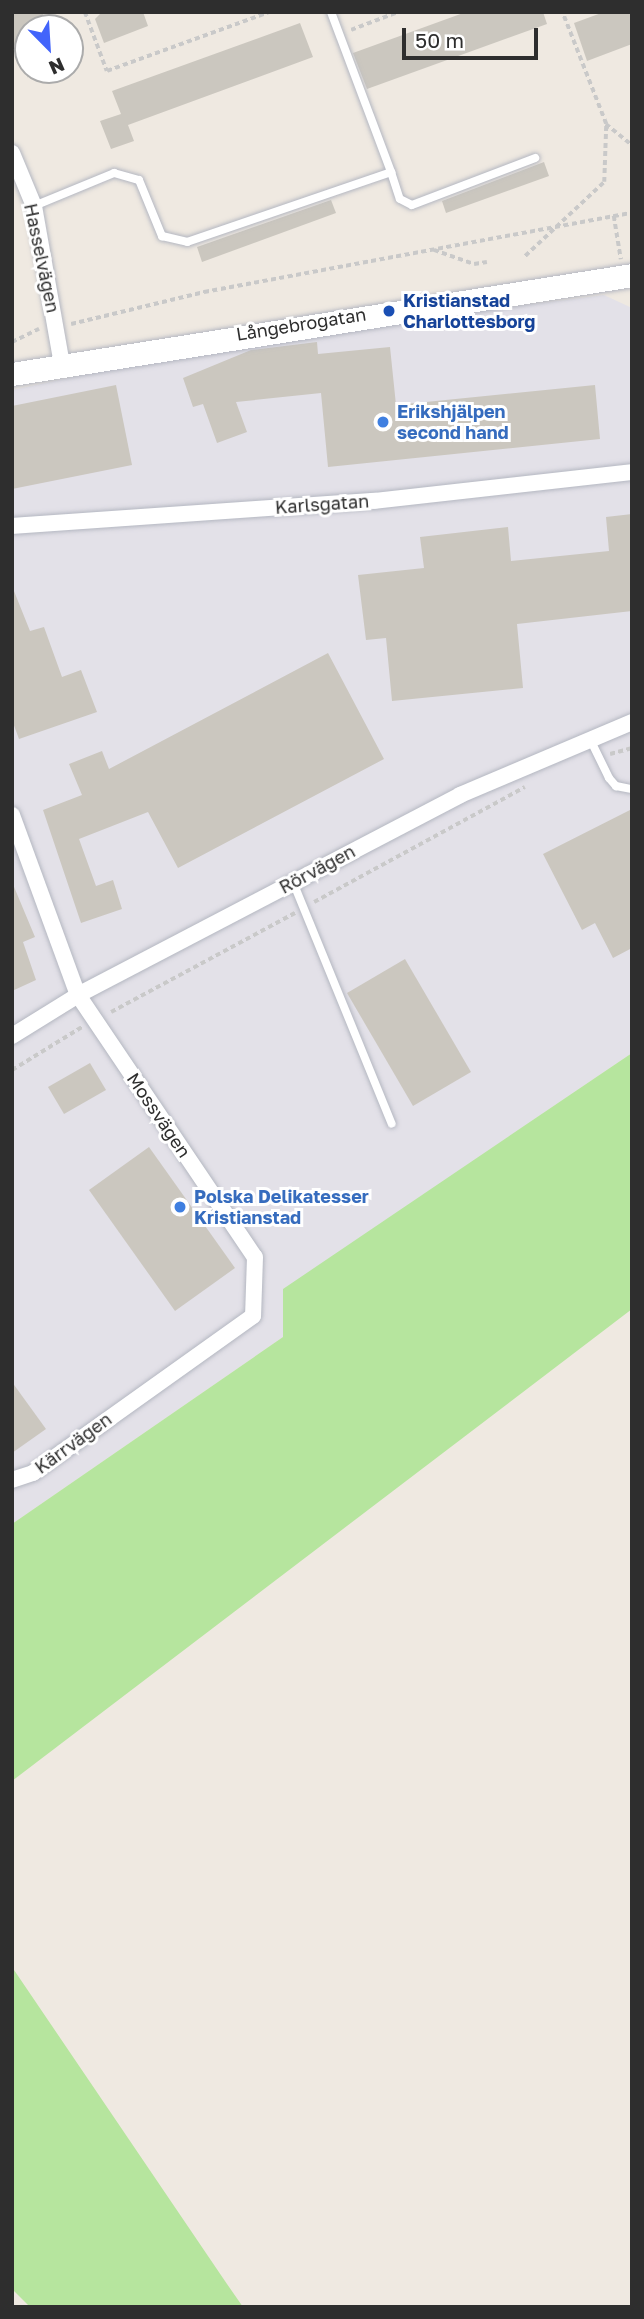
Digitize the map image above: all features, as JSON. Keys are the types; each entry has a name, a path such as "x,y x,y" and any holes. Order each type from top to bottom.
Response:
{"main road":[{"name":"Långebrogatan","path":"12,374 628,276"}],"street":[{"name":"Hasselvägen","path":"12,153 34,206 62,365"},
{"name":"Karlsgatan","path":"12,526 374,501 632,472"},
{"name":"Rörvägen","path":"12,1036 78,995 508,771 632,722"},
{"name":"Mossvägen","path":"12,814 78,995 255,1257 253,1316 131,1401"},
{"name":"Kärrvägen","path":"15,1480 131,1401"}],"lane":[{"path":"331,12 400,199 412,205 535,158"},
{"path":"34,206 114,173 139,180 162,236 187,242 391,172"},
{"path":"589,737 597,758 616,786 632,789"},
{"path":"293,882 392,1124"}],"path":[{"path":"85,12 107,71 269,12"},
{"path":"339,34 398,12"},
{"path":"525,256 563,225 604,182 606,124 562,12"},
{"path":"606,124 632,145"},
{"path":"12,342 27,331 432,249 632,213"},
{"path":"614,216 628,276"},
{"path":"432,249 474,264 487,262"},
{"path":"597,758 632,748"},
{"path":"12,1070 96,1020 535,782"}],"shaded area":[{"path":"604,295 632,308 632,1053 284,1289 283,1337 12,1524 12,390 249,340"}],"green space":[{"path":"632,1053 632,1309 12,1781 12,1524 283,1337 283,1289"},
{"path":"12,1967 243,2307 30,2307 12,2289"}],"building":[{"path":"12,12 42,12 43,14 14,14 14,45"},
{"path":"102,12 143,12 148,26 104,43 95,19"},
{"path":"466,12 543,12 547,24 367,89 353,53"},
{"path":"604,12 632,12 632,44 587,61 574,23"},
{"path":"300,23 313,57 128,125 134,141 111,149 100,121 121,114 112,91"},
{"path":"544,162 549,176 446,213 442,201"},
{"path":"331,200 336,213 202,262 197,247"},
{"path":"317,342 318,354 390,347 396,405 595,385 600,439 328,467 321,393 236,402 247,432 217,443 203,404 193,407 183,378 251,350"},
{"path":"116,385 132,465 12,489 12,406"},
{"path":"632,514 632,611 517,624 523,688 392,701 386,638 366,640 358,575 424,568 420,537 508,527 511,561 609,551 606,517"},
{"path":"12,586 30,631 44,627 62,677 81,670 97,712 19,739 12,720"},
{"path":"328,653 384,759 178,868 148,812 79,839 96,886 113,880 122,909 81,923 43,810 82,795 69,764 102,751 109,769"},
{"path":"632,809 632,948 613,958 595,923 582,930 543,854"},
{"path":"12,882 35,937 23,942 36,980 12,991"},
{"path":"405,959 471,1072 413,1106 347,993"},
{"path":"90,1063 106,1090 64,1114 48,1087"},
{"path":"149,1147 235,1268 175,1311 89,1190"},
{"path":"12,1382 46,1429 12,1453"}],"place":[{"name":"Kristianstad Charlottesborg","path":"389,311"},
{"name":"Erikshjälpen second hand","path":"383,422"},
{"name":"Polska Delikatesser Kristianstad","path":"180,1207"}]}
